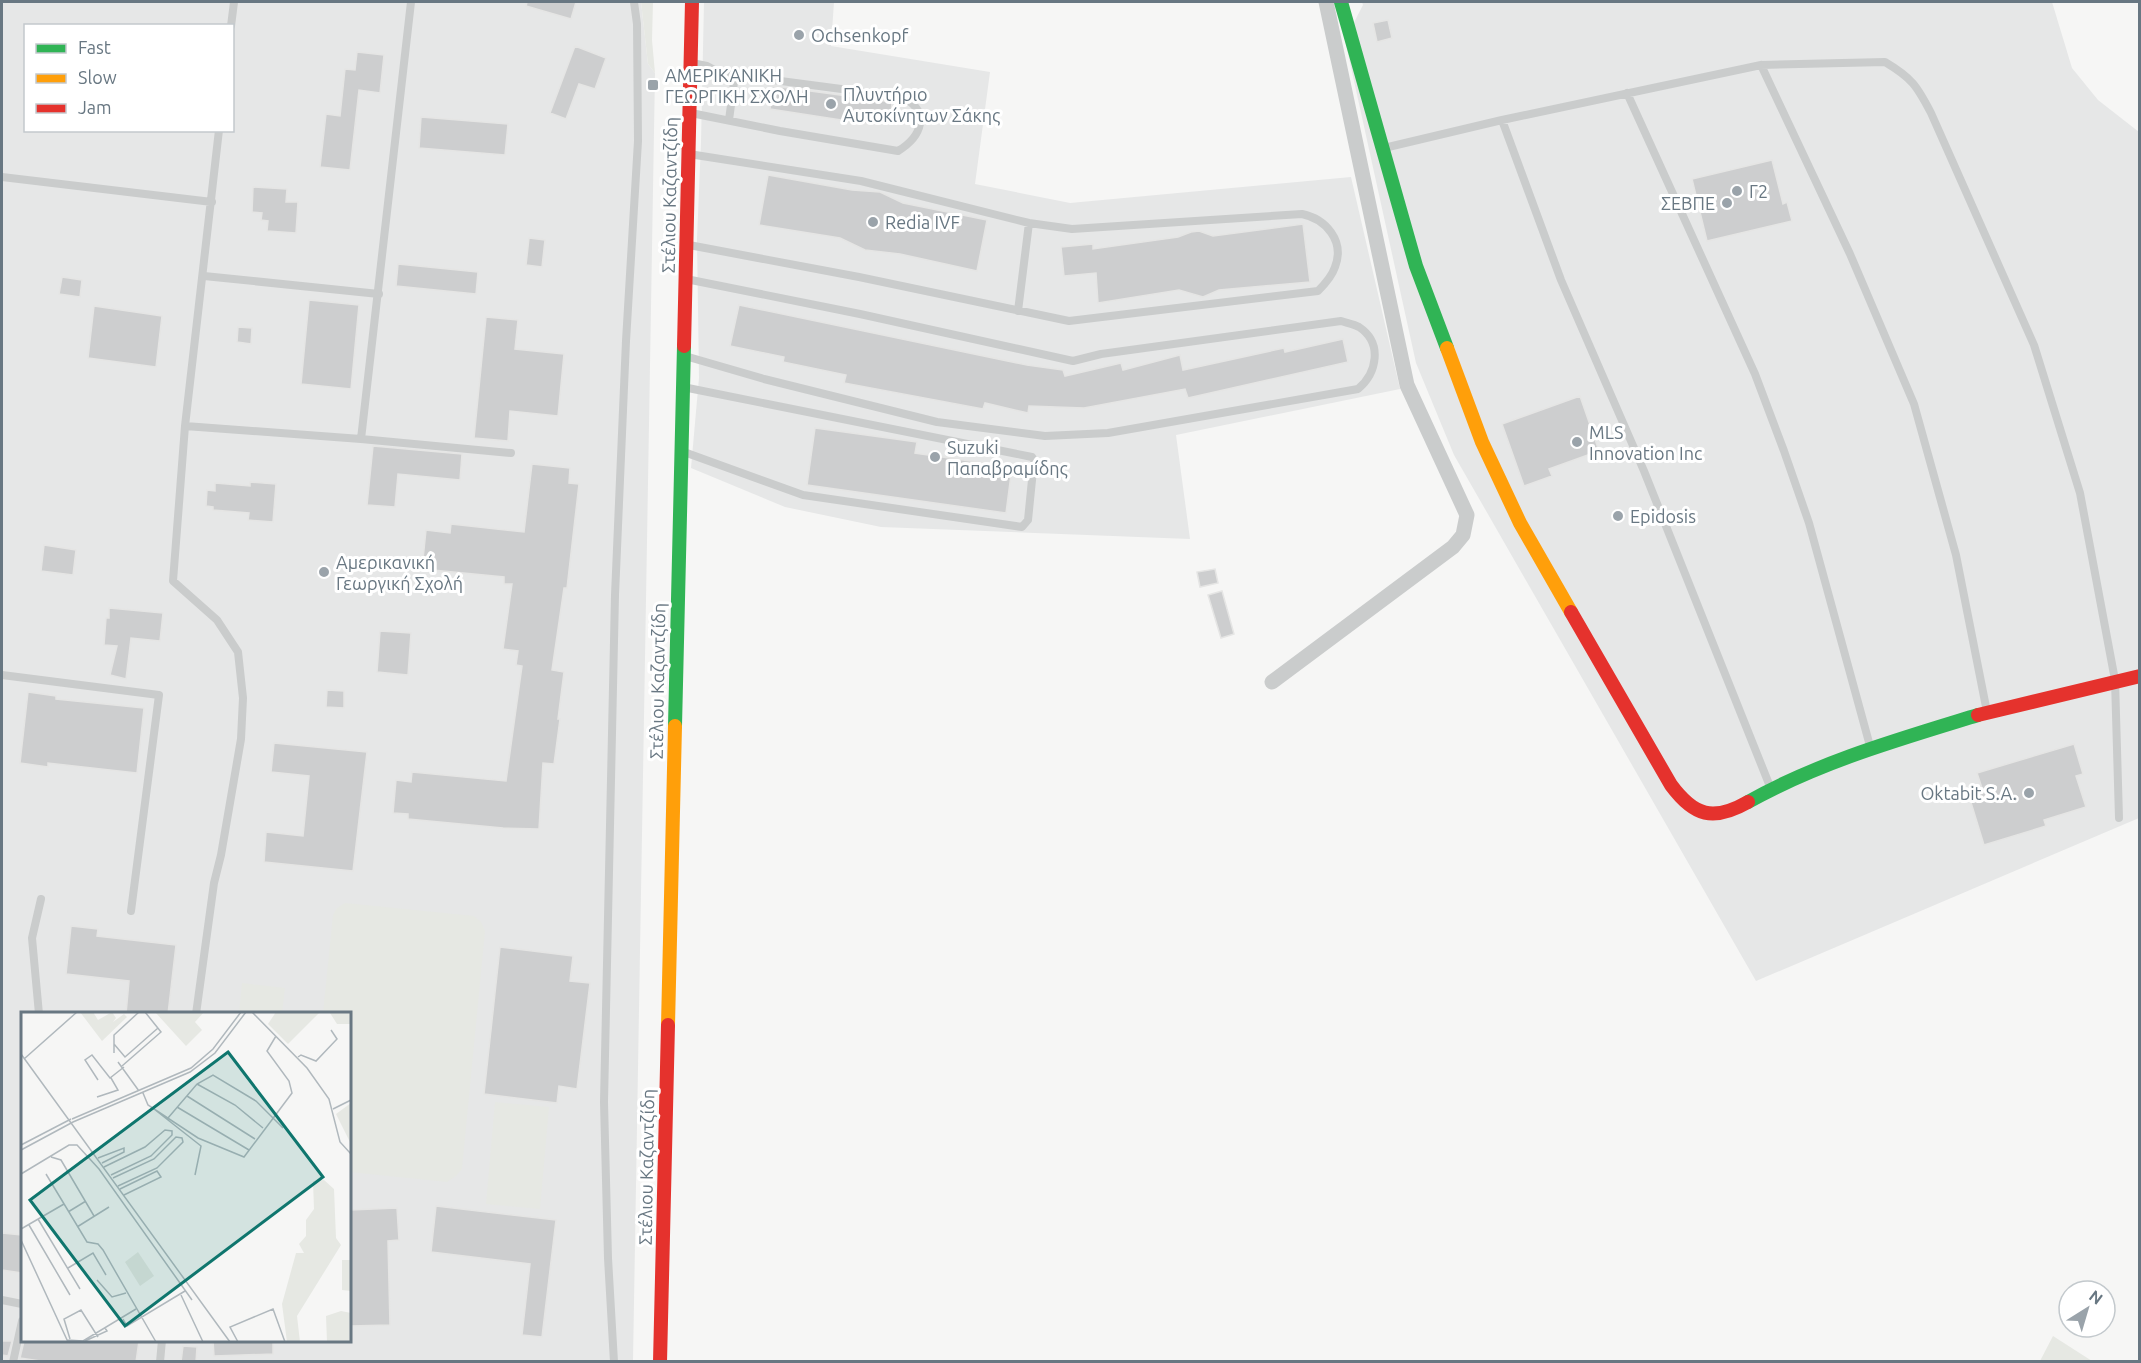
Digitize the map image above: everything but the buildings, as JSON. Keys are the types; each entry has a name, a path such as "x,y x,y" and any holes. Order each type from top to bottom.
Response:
{"main road":[{"name":"Στέλιου Καζαντζίδη","path":"660,1362 692,2"},
{"path":"1341,2 1416,266 1482,442 1520,523 1671,785 1683,801 1702,813 1716,815 1734,810 1771,789 1870,748 1988,712 2139,676"}],"street":[{"path":"1272,682 1453,547 1463,535 1467,515 1407,384 1326,2"}],"lane":[{"path":"231,24 234,2"},
{"path":"361,439 411,2"},
{"path":"614,1362 608,1258 604,1102 615,595 626,341 638,141 637,24 634,2"},
{"path":"1384,148 1502,120 1761,65 1885,62 1916,84 2034,345 2080,493 2115,680 2119,818"},
{"path":"689,112 898,151 913,140 920,126 918,112 909,101 902,98 720,73 707,66 690,63"},
{"path":"1761,65 1850,254 1914,404 1956,555 1988,712"},
{"path":"729,120 735,75"},
{"path":"1628,93 1755,374 1784,451 1809,523 1870,748"},
{"path":"1502,120 1561,280 1644,471 1771,789"},
{"path":"196,1012 214,883 241,739 243,698 238,652 217,620 172,581 185,426 219,132"},
{"path":"685,245 859,277 1070,321 1318,291 1332,274 1338,258 1336,240 1332,232 1319,219 1302,214 1072,229 1029,223 861,181 688,154"},
{"path":"2,177 212,202"},
{"path":"1018,311 1029,223"},
{"path":"204,276 379,294"},
{"path":"683,355 764,379 937,422 1045,436 1108,433 1358,389 1371,375 1375,357 1371,339 1365,331 1357,325 1341,321 1101,354 1073,361 685,278"},
{"path":"680,451 803,495 1022,527 1028,520 1034,460 1032,457 682,387"},
{"path":"185,426 511,453"},
{"path":"2,675 159,695 130,912"},
{"path":"39,1012 32,938 41,899"},
{"path":"2,1300 21,1304"},
{"path":"13,1362 21,1326"},
{"path":"160,1362 162,1342"}],"shaded area":[{"name":"Αμερικανική Γεωργική Σχολή","path":"2,2 641,2 648,64 655,73 633,1361 2,1362"},
{"path":"641,2 653,2 652,40 655,73 648,64"},
{"path":"704,2 834,2 831,46 990,72 975,184 1070,203 1351,177 1400,389 1176,435 1190,539 881,527 785,507 691,468 699,378 697,239"},
{"path":"1362,2 2052,2 2072,68 2098,100 2139,132 2139,818 1756,981 1454,455 1416,363 1345,40 1363,5"},
{"path":"345,903 474,916 481,922 485,931 462,1169 447,1182 351,1172 351,1012 323,1012 333,915 337,908"},
{"path":"242,983 285,988 282,1012 239,1012"},
{"path":"495,1102 549,1107 540,1209 486,1204"},
{"path":"2053,1336 2092,1361 2040,1361"}],"traffic: fast":[{"path":"1341,2 1416,266 1447,348"},
{"path":"675,726 684,346"},
{"path":"1748,802 1831,763 1978,715"}],"traffic: slow":[{"path":"1447,348 1482,442 1520,523 1571,612"},
{"path":"668,1025 675,726"}],"traffic: jam":[{"path":"684,346 692,2"},
{"path":"1571,612 1671,785 1679,795 1696,809 1714,814 1748,802"},
{"path":"1978,715 2140,676"},
{"path":"660,1362 668,1025"}],"place":[{"name":"Ochsenkopf","path":"799,35"},
{"name":"ΑΜΕΡΙΚΑΝΙΚΗ ΓΕΩΡΓΙΚΗ ΣΧΟΛΗ","path":"653,85"},
{"name":"Πλυντήριο Αυτοκίνητων Σάκης","path":"831,104"},
{"name":"Γ2","path":"1737,191"},
{"name":"ΣΕΒΠΕ","path":"1727,203"},
{"name":"Redia IVF","path":"873,222"},
{"name":"MLS Innovation Inc","path":"1577,442"},
{"name":"Suzuki Παπαβραμίδης","path":"935,457"},
{"name":"Epidosis","path":"1618,516"},
{"name":"Αμερικανική Γεωργική Σχολή","path":"324,572"},
{"name":"Oktabit S.A.","path":"2029,793"}]}
